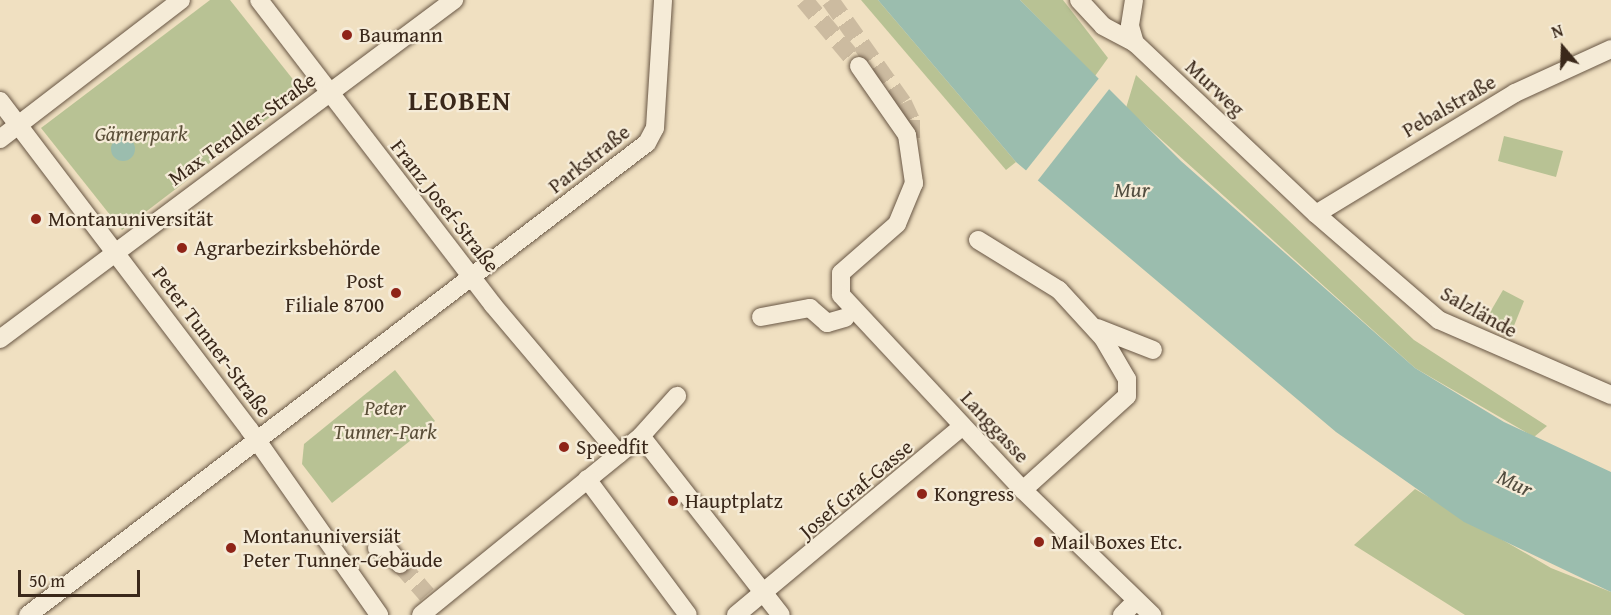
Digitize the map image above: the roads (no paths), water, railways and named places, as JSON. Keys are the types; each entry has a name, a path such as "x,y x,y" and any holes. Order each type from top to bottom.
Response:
{"street":[{"path":"0,139 181,0"},
{"name":"Franz Josef-Straße","path":"259,0 489,300 620,454"},
{"name":"Max Tendler-Straße","path":"0,339 115,250 454,0"},
{"name":"Parkstraße","path":"34,613 653,135 663,0"},
{"name":"Murweg","path":"1079,0 1103,26 1135,43 1316,214"},
{"path":"1134,0 1130,26 1135,43"},
{"name":"Pebalstraße","path":"1316,214 1523,88 1611,49"},
{"name":"Langgasse","path":"859,66 894,109 911,147 910,204 897,224 841,273 838,285 847,303 1023,490 1152,615"},
{"name":"Peter Tunner-Straße","path":"0,101 17,126 115,250 257,441 379,615"},
{"name":"Salzlände","path":"1316,214 1439,320 1510,356 1611,395"},
{"path":"978,240 1045,279 1090,324 1122,367 1129,390 1023,490"},
{"path":"761,317 810,308 836,321"},
{"path":"1090,324 1154,350"},
{"path":"427,605 620,454 641,436 677,396"},
{"name":"Josef Graf-Gasse","path":"771,589 963,426"},
{"path":"641,436 771,589 781,615"},
{"path":"585,481 688,615"},
{"path":"377,548 383,543 400,564"},
{"path":"736,615 771,589"},
{"path":"1122,615 1136,601"}],"water":[{"name":"Mur","path":"878,0 1020,0 1181,161 1415,368 1504,422 1611,472 1611,592 1464,522 1336,432 1016,162"},
{"path":"118,137 128,137 135,144 135,154 128,161 118,161 111,154 111,144"}],"tunnel":[{"path":"804,0 859,66"},
{"path":"830,0 903,103 911,120 911,147"},
{"path":"400,564 427,595"}],"place":[{"name":"Baumann","path":"347,35"},
{"name":"Montanuniversität","path":"36,219"},
{"name":"Agrarbezirksbehörde","path":"182,248"},
{"name":"Post Filiale 8700","path":"396,293"},
{"name":"Speedfit","path":"564,447"},
{"name":"Kongress","path":"922,494"},
{"name":"Hauptplatz","path":"673,501"},
{"name":"Mail Boxes Etc.","path":"1039,542"},
{"name":"Montanuniversiät Peter Tunner-Gebäude","path":"231,548"}],"district":[{"name":"LEOBEN","path":"460,101"}],"park label":[{"name":"Gärnerpark","path":"141,134"},
{"name":"Peter Tunner-Park","path":"385,420"}]}
